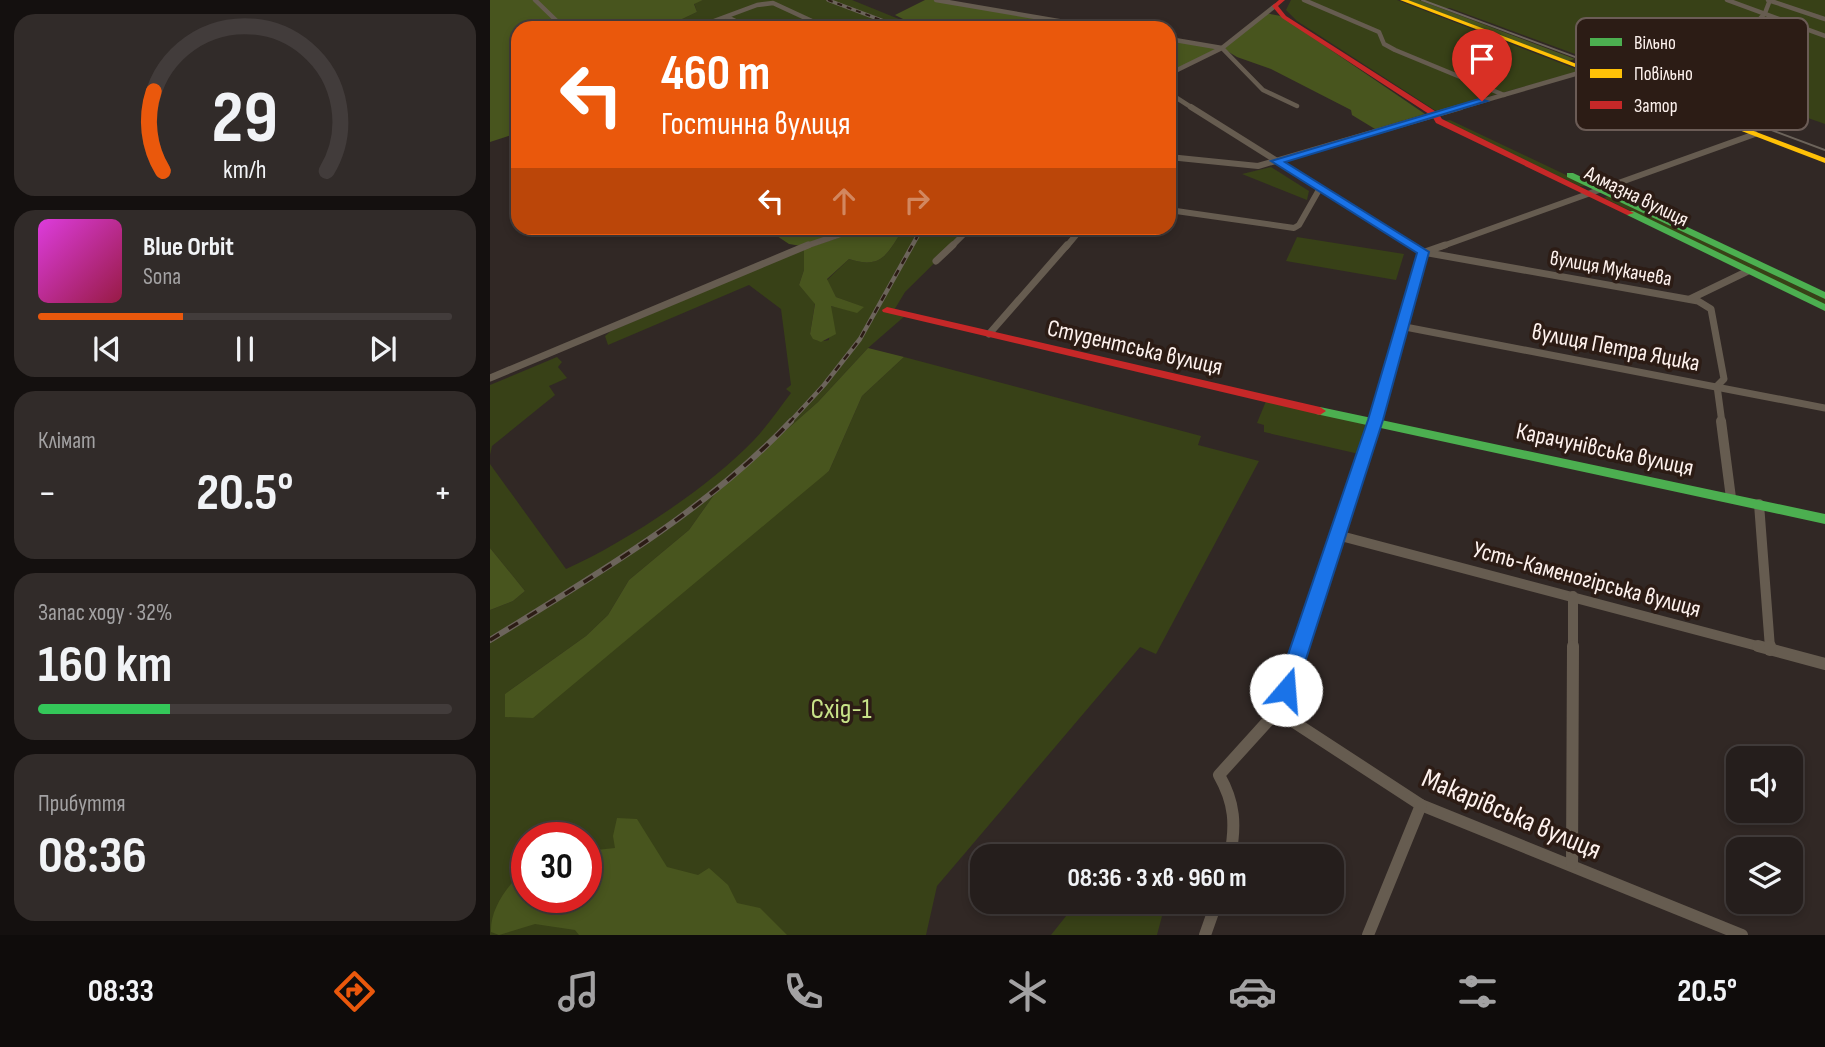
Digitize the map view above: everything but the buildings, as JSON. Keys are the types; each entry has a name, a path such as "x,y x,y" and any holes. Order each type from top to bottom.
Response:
{"street":[{"path":"535,0 557,21"},
{"path":"936,0 1059,21"},
{"path":"1304,0 1379,32 1384,44 1395,50 1504,95"},
{"path":"1403,0 1576,66"},
{"path":"1727,0 1778,18"},
{"path":"1761,18 1769,0 1825,19"},
{"path":"715,21 757,5 773,3 812,21"},
{"path":"1176,71 1222,48 1278,3"},
{"name":"Алмазна вулиця","path":"1278,3 1292,22 1435,115 1439,121 1825,296"},
{"path":"727,17 735,21"},
{"path":"1808,29 1825,36"},
{"path":"1176,40 1222,48 1263,90 1297,106"},
{"path":"1176,158 1258,166 1576,74"},
{"path":"1176,97 1423,252"},
{"path":"1744,130 1825,161"},
{"path":"1423,252 1755,134"},
{"path":"1176,211 1294,229 1320,188"},
{"name":"Алмазна вулиця","path":"1597,192 1825,308"},
{"path":"490,378 729,276 837,235"},
{"path":"936,261 963,235"},
{"path":"989,334 1076,235"},
{"path":"1232,844 1237,822 1231,795 1219,775 1277,711 1375,420 1423,252"},
{"name":"вулиця Мукачева","path":"1423,252 1698,301 1711,309 1724,379 1717,386"},
{"path":"1688,300 1748,271"},
{"name":"Студентська вулиця","path":"887,310 1275,401 1375,420"},
{"name":"вулиця Петра Яцика","path":"1400,326 1825,408"},
{"path":"1717,386 1731,498"},
{"name":"Карачунівська вулиця","path":"1375,420 1825,519"},
{"path":"1759,504 1770,650"},
{"name":"Усть-Каменогірська вулиця","path":"1337,536 1825,664"},
{"path":"1572,864 1573,596"},
{"name":"Макарівська вулиця","path":"1277,711 1421,806 1572,864 1742,935"},
{"path":"1368,935 1421,806"},
{"path":"1205,935 1212,914"}],"green space":[{"path":"490,0 703,0 694,4 697,12 678,21 511,21 511,135 490,142"},
{"path":"703,0 852,0 904,21 678,21 697,12 694,3"},
{"path":"925,0 939,0 1060,21 907,21 895,15"},
{"path":"1291,0 1397,0 1576,69 1576,72 1436,111 1297,21 1286,10"},
{"path":"1406,0 1419,0 1575,59 1568,61"},
{"path":"1419,0 1825,0 1825,124 1808,118 1808,18 1576,18 1576,54 1450,8"},
{"path":"1265,13 1281,16 1425,114 1375,129 1352,115 1351,110 1271,69 1237,57 1222,48"},
{"path":"1176,40 1222,48 1176,71"},
{"path":"1450,120 1587,186 1579,186 1443,121"},
{"path":"1271,167 1309,191 1307,200 1242,174"},
{"path":"1608,196 1825,299 1825,305 1604,198"},
{"path":"776,235 833,235 801,246 789,244"},
{"path":"847,235 899,235 888,252 877,261 860,262 849,259 827,279 836,297 864,307 857,313 831,306 836,334 821,342 813,339 810,334 815,304 799,285 804,270 804,249"},
{"name":"Схід-1","path":"899,235 963,235 905,292 893,312 906,315 868,348 818,402 716,492 689,530 629,580 608,615 586,636 505,694 829,471 862,396 904,357 1201,436 1198,445 1259,461 1156,654 1140,647 970,844 937,886 926,935 490,935 490,610 513,601 525,591 490,548 490,464 566,569 589,558 640,529 714,477 754,440 791,393 786,389 791,385 781,309 749,285 608,345 605,336 611,331 804,249 804,270 799,285 815,303 810,334 818,341 829,340 831,306 857,312 863,307 836,297 827,280 849,259 870,262 883,257"},
{"path":"1297,237 1404,254 1396,280 1286,261"},
{"path":"868,348 904,357 862,396 829,471 533,718 505,717 505,694 586,636 608,615 629,580 689,530 716,492 818,402"},
{"path":"557,357 562,362 558,367 567,378 549,386 555,395 492,446 490,455 490,385"},
{"path":"1266,401 1367,422 1369,425 1359,454 1264,432 1264,425 1257,423"},
{"path":"490,548 525,591 513,601 490,610"},
{"path":"617,818 637,819 667,867 698,875 709,868 728,885 737,903 760,908 787,935 579,935 575,930 535,924 499,935 491,932 497,905 511,884 511,913 602,913 602,849 615,848 613,836"},
{"path":"1068,914 1163,914 1157,935 1051,935"}],"tram line":[{"path":"1422,0 1576,57"},
{"path":"1771,130 1825,150"}],"railway":[{"path":"828,0 884,21"},
{"path":"789,423 824,385 860,339 918,235"},
{"path":"490,640 609,566 686,513 758,454 789,423"}],"traffic: fast":[{"path":"1570,175 1825,296"},
{"path":"1630,213 1825,308"},
{"path":"1320,411 1825,519"}],"traffic: slow":[{"path":"1403,0 1576,66"},
{"path":"1744,130 1825,161"}],"traffic: jam":[{"path":"1282,0 1275,6 1284,17 1435,115 1439,121 1630,213"},
{"path":"887,310 1320,411"}],"route":[{"path":"1286,690 1375,420 1423,252 1276,161 1482,101"}]}
